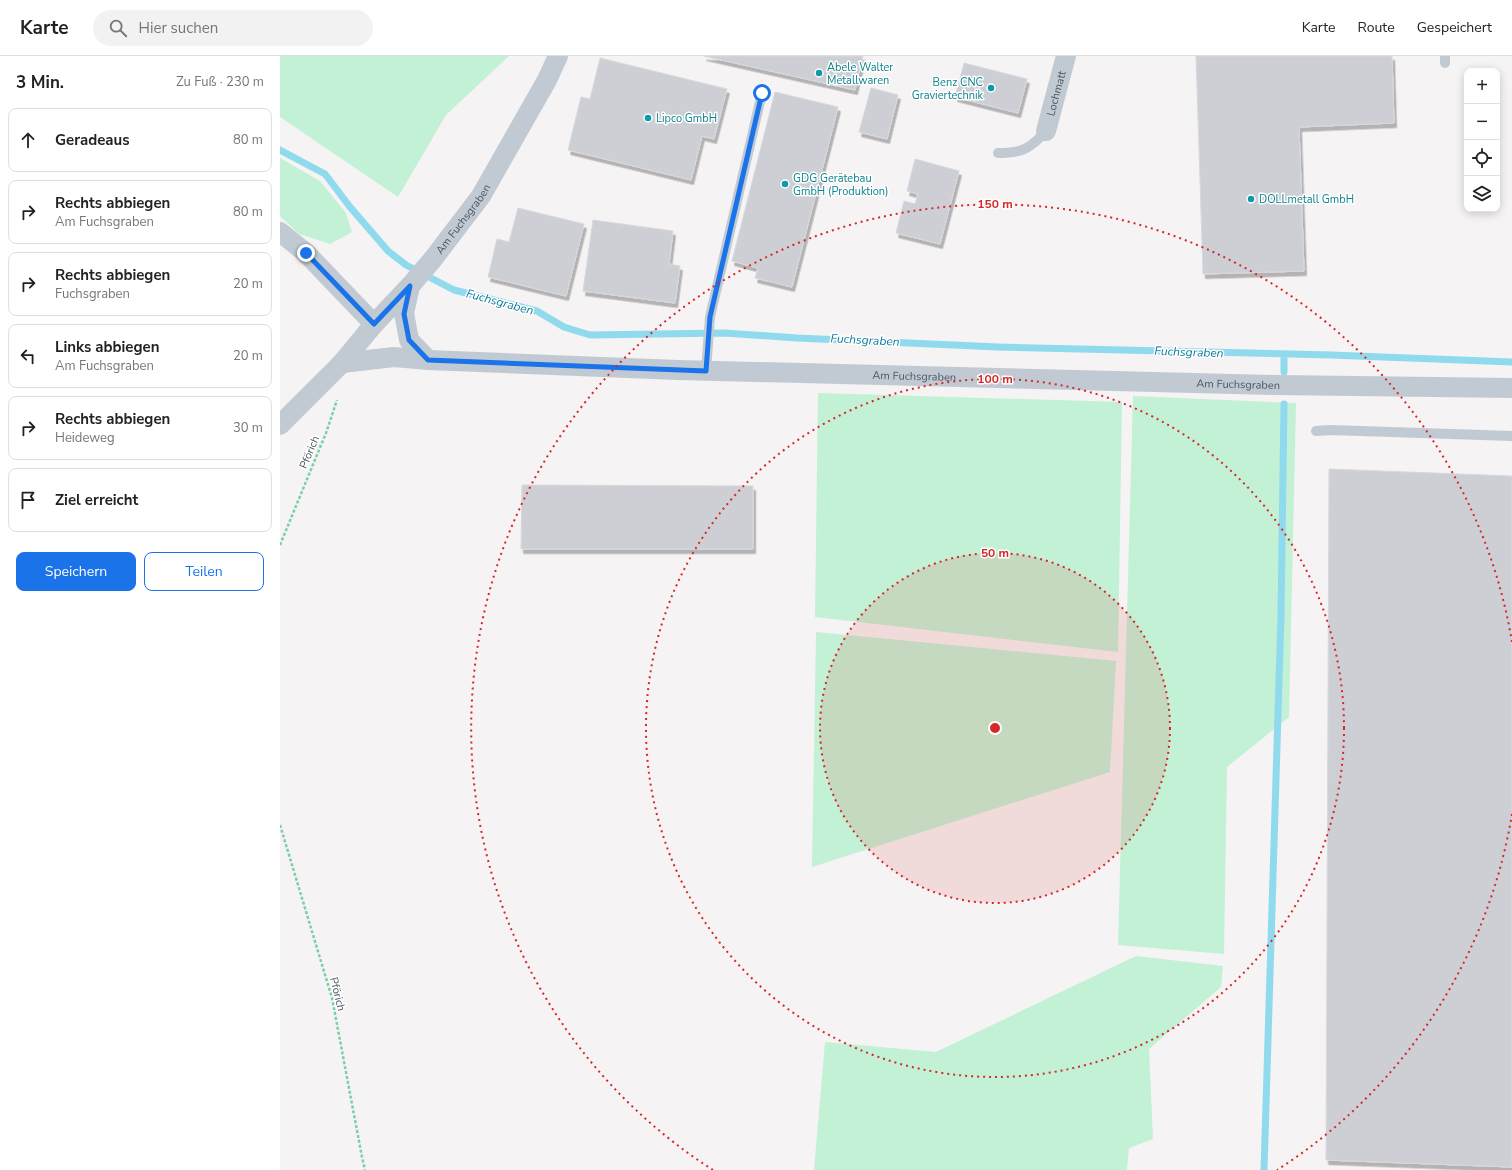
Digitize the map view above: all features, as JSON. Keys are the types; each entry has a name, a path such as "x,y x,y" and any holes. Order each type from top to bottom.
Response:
{"street":[{"name":"Am Fuchsgraben","path":"280,424 342,363 374,324 410,286 433,259 481,196 547,80 558,56"},
{"name":"Lochmatt","path":"1046,131 1066,56"},
{"path":"280,232 306,253 374,324"},
{"path":"410,286 404,314 409,340 428,360"},
{"name":"Am Fuchsgraben","path":"342,363 394,357 428,360 706,371 1276,385 1512,388"}],"lane":[{"path":"706,371 710,317 762,93"},
{"path":"998,153 1016,153 1036,142 1046,131"},
{"path":"1316,431 1330,430 1512,436"}],"path":[{"name":"Pförich","path":"280,545 337,403 342,381 342,363"},
{"name":"Pförich","path":"280,825 332,998 365,1170"}],"green space":[{"path":"280,56 509,56 446,115 398,197 280,117"},
{"path":"280,158 320,181 346,213 352,232 330,244 299,234 280,216"},
{"path":"818,393 1122,402 1118,652 815,617"},
{"path":"1133,396 1296,403 1289,717 1227,767 1224,954 1118,945"},
{"path":"816,632 1116,661 1110,772 812,867"},
{"path":"1136,956 1223,966 1221,987 1149,1049 1153,1139 1129,1148 1127,1170 814,1170 825,1042 936,1052"}],"building":[{"name":"Abele Walter Metallwaren","path":"704,56 863,56 855,90"},
{"name":"DOLLmetall GmbH","path":"1196,56 1392,56 1394,123 1299,127 1304,271 1203,274"},
{"name":"Lipco GmbH","path":"600,58 727,89 714,139 702,136 691,180 568,150 581,97 590,99"},
{"name":"Benz CNC Graviertechnik","path":"964,63 1027,79 1018,113 955,97"},
{"path":"871,88 898,95 887,139 859,132"},
{"name":"GDG Gerätebau GmbH (Produktion)","path":"775,92 838,107 792,287 755,278 758,268 732,261"},
{"path":"915,159 959,171 940,244 896,233 904,201 915,204 918,194 907,191"},
{"path":"518,208 584,224 566,296 488,277 497,239 509,242"},
{"path":"593,220 673,231 669,264 680,266 675,303 583,291"},
{"path":"1329,469 1512,476 1512,1167 1326,1160"},
{"path":"522,485 753,486 753,549 521,549"}],"waterway":[{"name":"Fuchsgraben","path":"280,150 325,174 350,207 388,251 406,265 454,290 537,311 564,327 590,335 724,333 797,338 998,347 1331,355 1512,362"},
{"path":"1284,354 1284,372"},
{"path":"1264,1170 1281,615 1284,404"}],"place":[{"name":"Abele Walter Metallwaren","path":"819,73"},
{"name":"Benz CNC Graviertechnik","path":"991,88"},
{"name":"Lipco GmbH","path":"648,118"},
{"name":"GDG Gerätebau GmbH (Produktion)","path":"785,184"},
{"name":"DOLLmetall GmbH","path":"1251,199"}],"route":[{"path":"306,253 374,324 410,286 404,314 409,340 428,360 706,371 710,317 762,93"}]}
